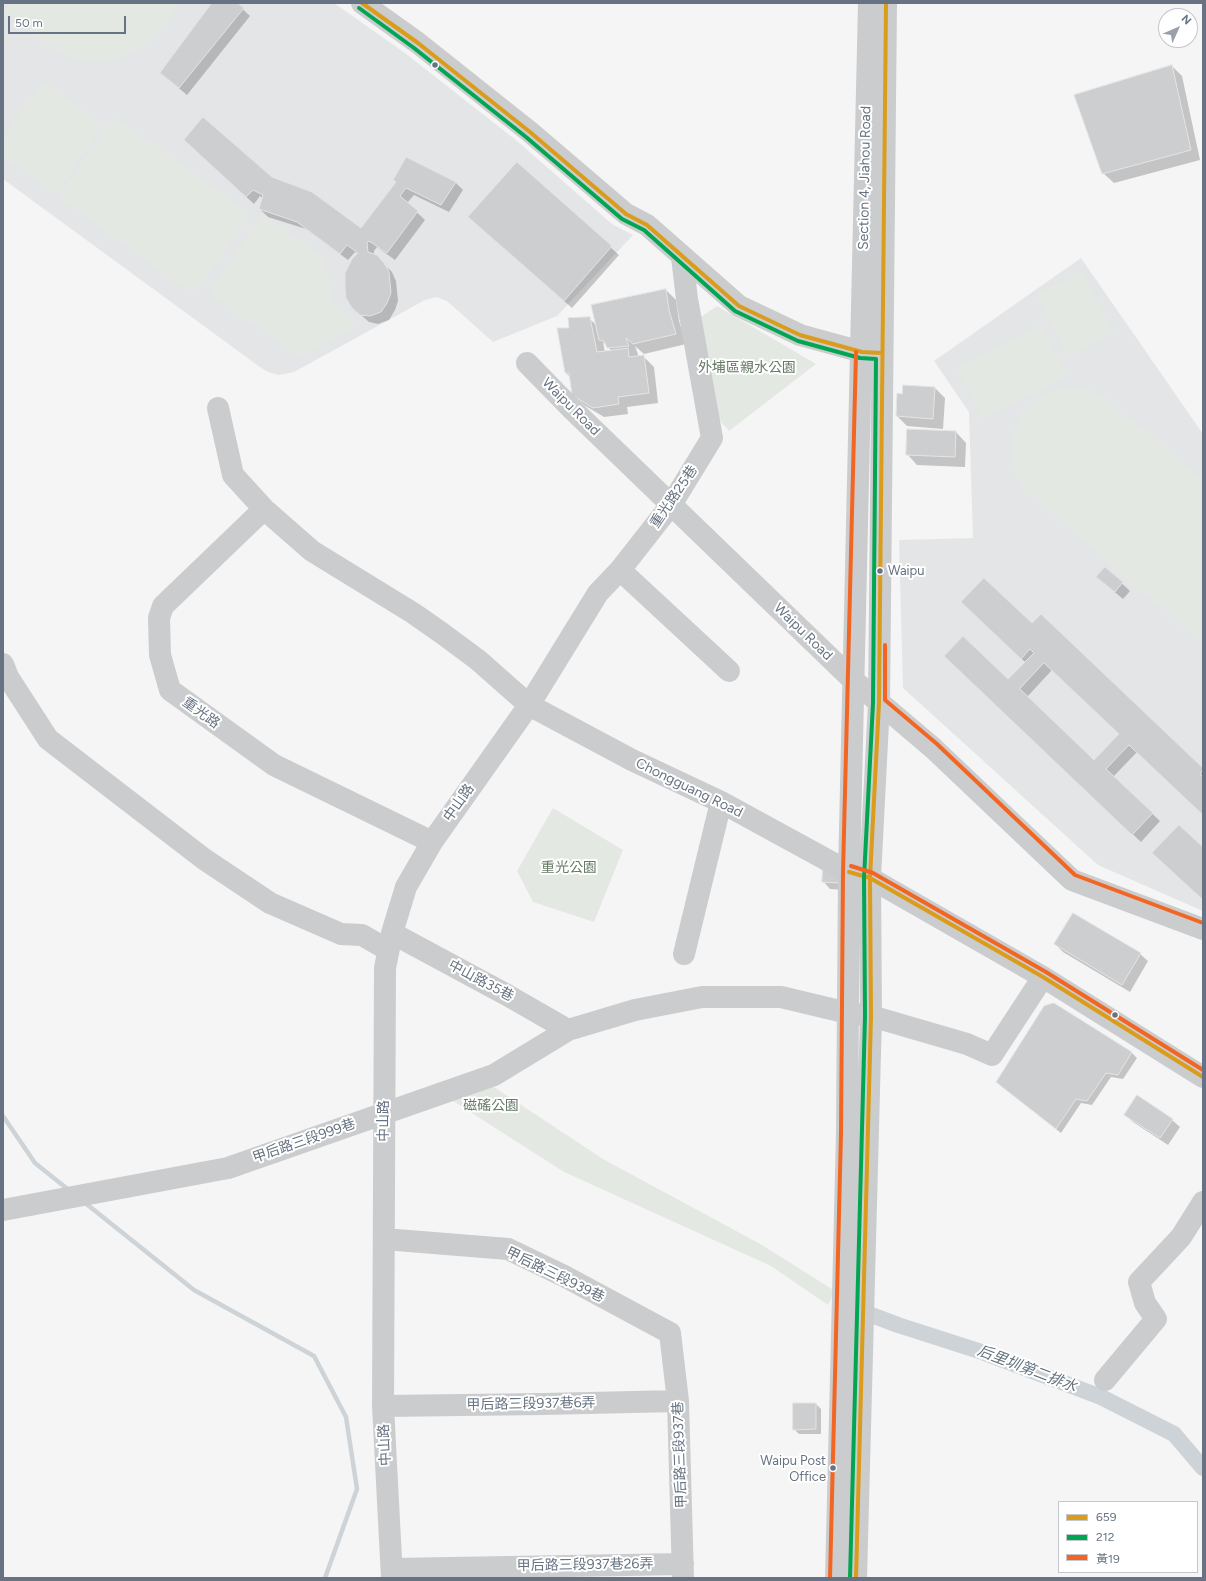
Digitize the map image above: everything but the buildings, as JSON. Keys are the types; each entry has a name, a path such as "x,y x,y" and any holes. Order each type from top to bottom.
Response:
{"street":[{"path":"362,3 437,57 530,132 626,214 647,225 739,306 800,335 872,353"},
{"name":"Section 4, Jiahou Road","path":"869,3 872,353"},
{"name":"Section 4, Jiahou Road","path":"872,353 886,3"},
{"name":"重光路25巷","path":"529,705 598,594 620,570 671,505 712,438 687,299 682,257"},
{"path":"836,1578 848,1133 849,872 854,681 872,353"},
{"path":"856,1578 871,1016 870,878 879,703 872,353"},
{"name":"Waipu Road","path":"528,363 671,505 854,681 933,748 1072,880 1203,929"},
{"path":"218,408 233,475 264,509 312,552 413,613 443,634 478,660 529,705"},
{"name":"重光路","path":"264,509 163,606 159,618 160,655 170,690 274,766 432,842"},
{"path":"620,570 729,671"},
{"name":"中山路35巷","path":"3,664 8,677 48,739 204,859 270,903 341,934 362,935 390,942 508,995 568,1030"},
{"name":"Chongguang Road","path":"529,705 632,760 721,802 849,872 870,878 1043,977 1203,1077"},
{"name":"中山路","path":"392,1574 383,1406 385,968 390,942 406,886 432,842 529,705"},
{"path":"684,954 721,802"},
{"name":"甲后路三段999巷","path":"3,1210 228,1168 494,1075 568,1030 635,1010 702,997 781,997 848,1013 871,1016 967,1044 992,1055 1043,977"},
{"path":"1105,1380 1156,1319 1145,1303 1139,1282 1181,1238 1203,1202"},
{"name":"甲后路三段939巷","path":"384,1239 508,1249 564,1276 670,1333"},
{"name":"甲后路三段937巷","path":"670,1333 678,1401 683,1571"},
{"name":"甲后路三段937巷6弄","path":"383,1406 678,1401"},
{"name":"甲后路三段937巷26弄","path":"392,1574 683,1571"}],"shaded area":[{"path":"3,3 334,3 405,53 517,141 612,224 633,235 557,316 493,342 447,301 436,297 425,300 294,372 279,375 271,373 264,370 3,179"},
{"path":"1081,258 1203,434 1203,911 1098,865 903,688 899,540 973,538 969,412 934,361"}],"green space":[{"path":"3,3 176,3 167,22 147,43 121,57 102,62 84,61 51,47 3,12"},
{"path":"43,82 103,126 55,194 3,157 3,138"},
{"path":"115,117 250,214 194,294 58,197"},
{"path":"264,215 324,258 322,267 327,270 331,296 341,312 356,326 301,358 213,296 213,285"},
{"path":"1081,271 1114,332 1069,356 1036,295"},
{"name":"外埔區親水公園","path":"717,306 816,364 729,431 717,417 699,318"},
{"path":"1041,325 1067,375 982,419 956,368"},
{"path":"1082,388 1101,394 1203,481 1203,644 1025,489 1016,474 1013,461 1013,436 1017,423 1023,412 1032,402 1043,395 1062,389"},
{"name":"重光公園","path":"553,808 623,850 594,922 533,902 517,871"},
{"name":"磁磘公園","path":"491,1085 603,1159 762,1245 835,1291 828,1305 771,1266 564,1172 450,1099"}],"waterway":[{"path":"3,1116 35,1163 70,1191"},
{"path":"84,1202 194,1290 314,1356 346,1417 357,1489 325,1578"},
{"name":"后里圳第二排水","path":"853,1308 898,1325 982,1352 1101,1397 1174,1434 1203,1468"}],"transit line":[{"name":"659","path":"362,3 418,43 530,132 626,214 647,225 739,306 800,335 862,352 882,353"},
{"name":"659","path":"856,1578 871,1016 870,878 879,703 886,3"},
{"name":"212","path":"359,8 414,48 526,137 622,219 644,230 735,311 798,341 860,358 876,359 873,703 864,878 865,1016 850,1578"},
{"name":"黃19","path":"830,1578 841,1133 843,872 856,352"},
{"name":"黃19","path":"885,645 885,700 937,744 1075,875 1203,923"},
{"name":"黃19","path":"851,866 873,873 1046,972 1203,1070"},
{"name":"659","path":"849,872 870,878 1043,977 1203,1077"}],"place":[{"name":"Waipu","path":"880,571"},
{"name":"Waipu Post Office","path":"833,1468"}]}
